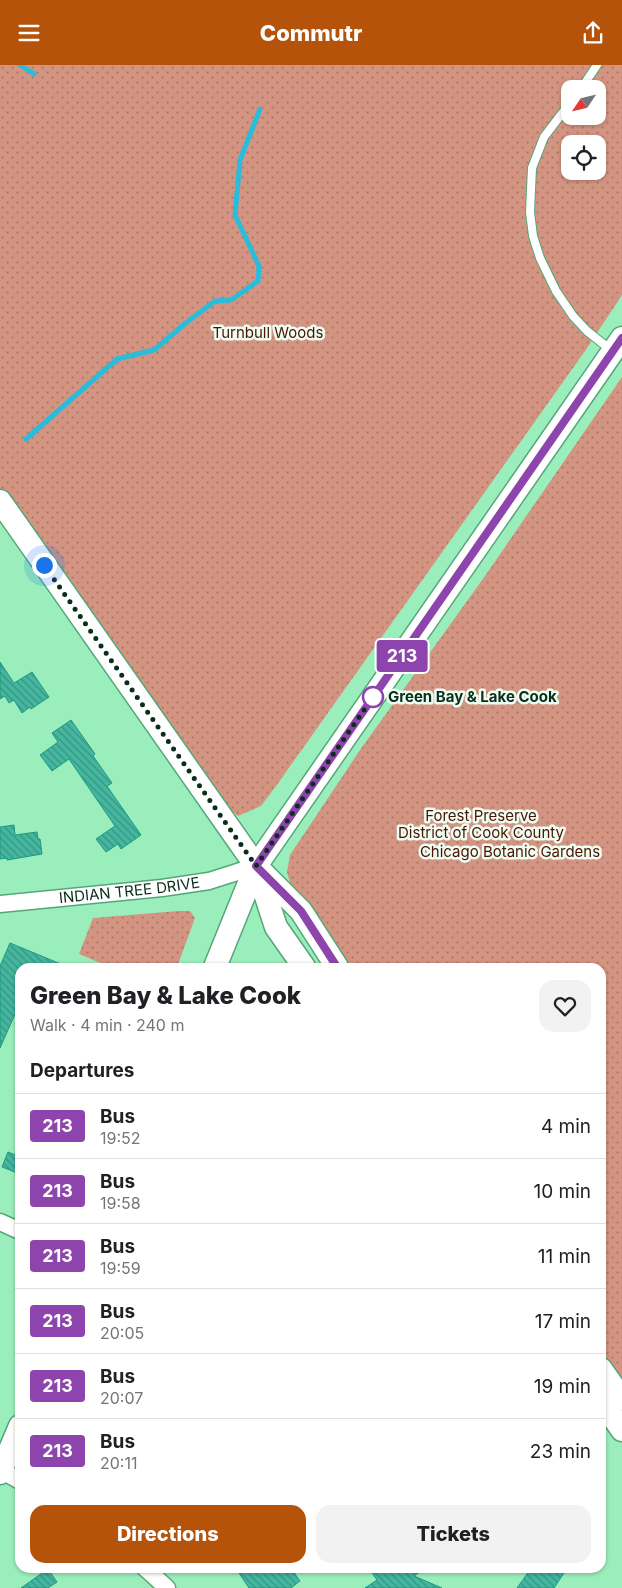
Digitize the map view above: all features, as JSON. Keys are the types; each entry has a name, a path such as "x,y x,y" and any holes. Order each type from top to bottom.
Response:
{"main road":[{"path":"217,963 256,866 617,345"},
{"path":"0,501 256,866 301,911 334,963"},
{"path":"256,866 276,927 301,963"},
{"path":"606,1380 622,1399"},
{"path":"606,1407 622,1430"},
{"path":"7,1475 15,1445"}],"street":[{"name":"INDIAN TREE DRIVE","path":"0,904 162,888 209,881 256,866"},
{"path":"0,1223 15,1229"},
{"path":"151,1573 167,1588"}],"lane":[{"path":"587,80 597,65"},
{"path":"561,115 544,137 532,168 530,212 533,236 556,291 573,316 587,331 617,345"}],"green space":[{"name":"Turnbull Woods","path":"0,65 622,65 622,295 585,351 261,806 238,816 232,811 0,489"},
{"name":"Forest Preserve District of Cook County","path":"622,377 622,1386 606,1363 606,963 343,963 292,889 287,872 290,855 360,750 485,576"},
{"path":"190,911 195,918 178,963 100,963 79,954 93,918"}],"building":[{"path":"0,662 14,683 32,672 49,697 22,713 14,700 9,703 5,696 0,699"},
{"path":"71,720 95,754 93,756 112,783 107,786 141,835 121,849 118,844 106,852 96,839 115,826 69,759 52,771 40,755 58,742 52,733"},
{"path":"14,825 15,835 37,832 42,854 7,860 7,858 0,859 0,827"},
{"path":"10,943 58,963 15,963 15,1014 0,1048 0,966"},
{"path":"8,1152 15,1155 15,1172 2,1167"},
{"path":"42,1573 51,1573 57,1582 48,1588 21,1588"},
{"path":"239,1573 294,1573 300,1581 291,1588 249,1588"},
{"path":"372,1573 418,1573 414,1576 442,1588 365,1588 377,1580"},
{"path":"528,1573 564,1573 554,1588 517,1588"}],"waterway":[{"path":"20,65 34,74"},
{"path":"26,439 117,359 154,350 215,301 231,300 258,281 259,266 235,215 240,160 260,109"}],"bus line":[{"name":"213","path":"334,963 301,911 256,866 622,338"}],"place":[{"name":"Green Bay & Lake Cook","path":"373,697"}],"route":[{"path":"44,565 256,866 373,697"}],"park label":[{"name":"Chicago Botanic Gardens","path":"510,852"}]}
